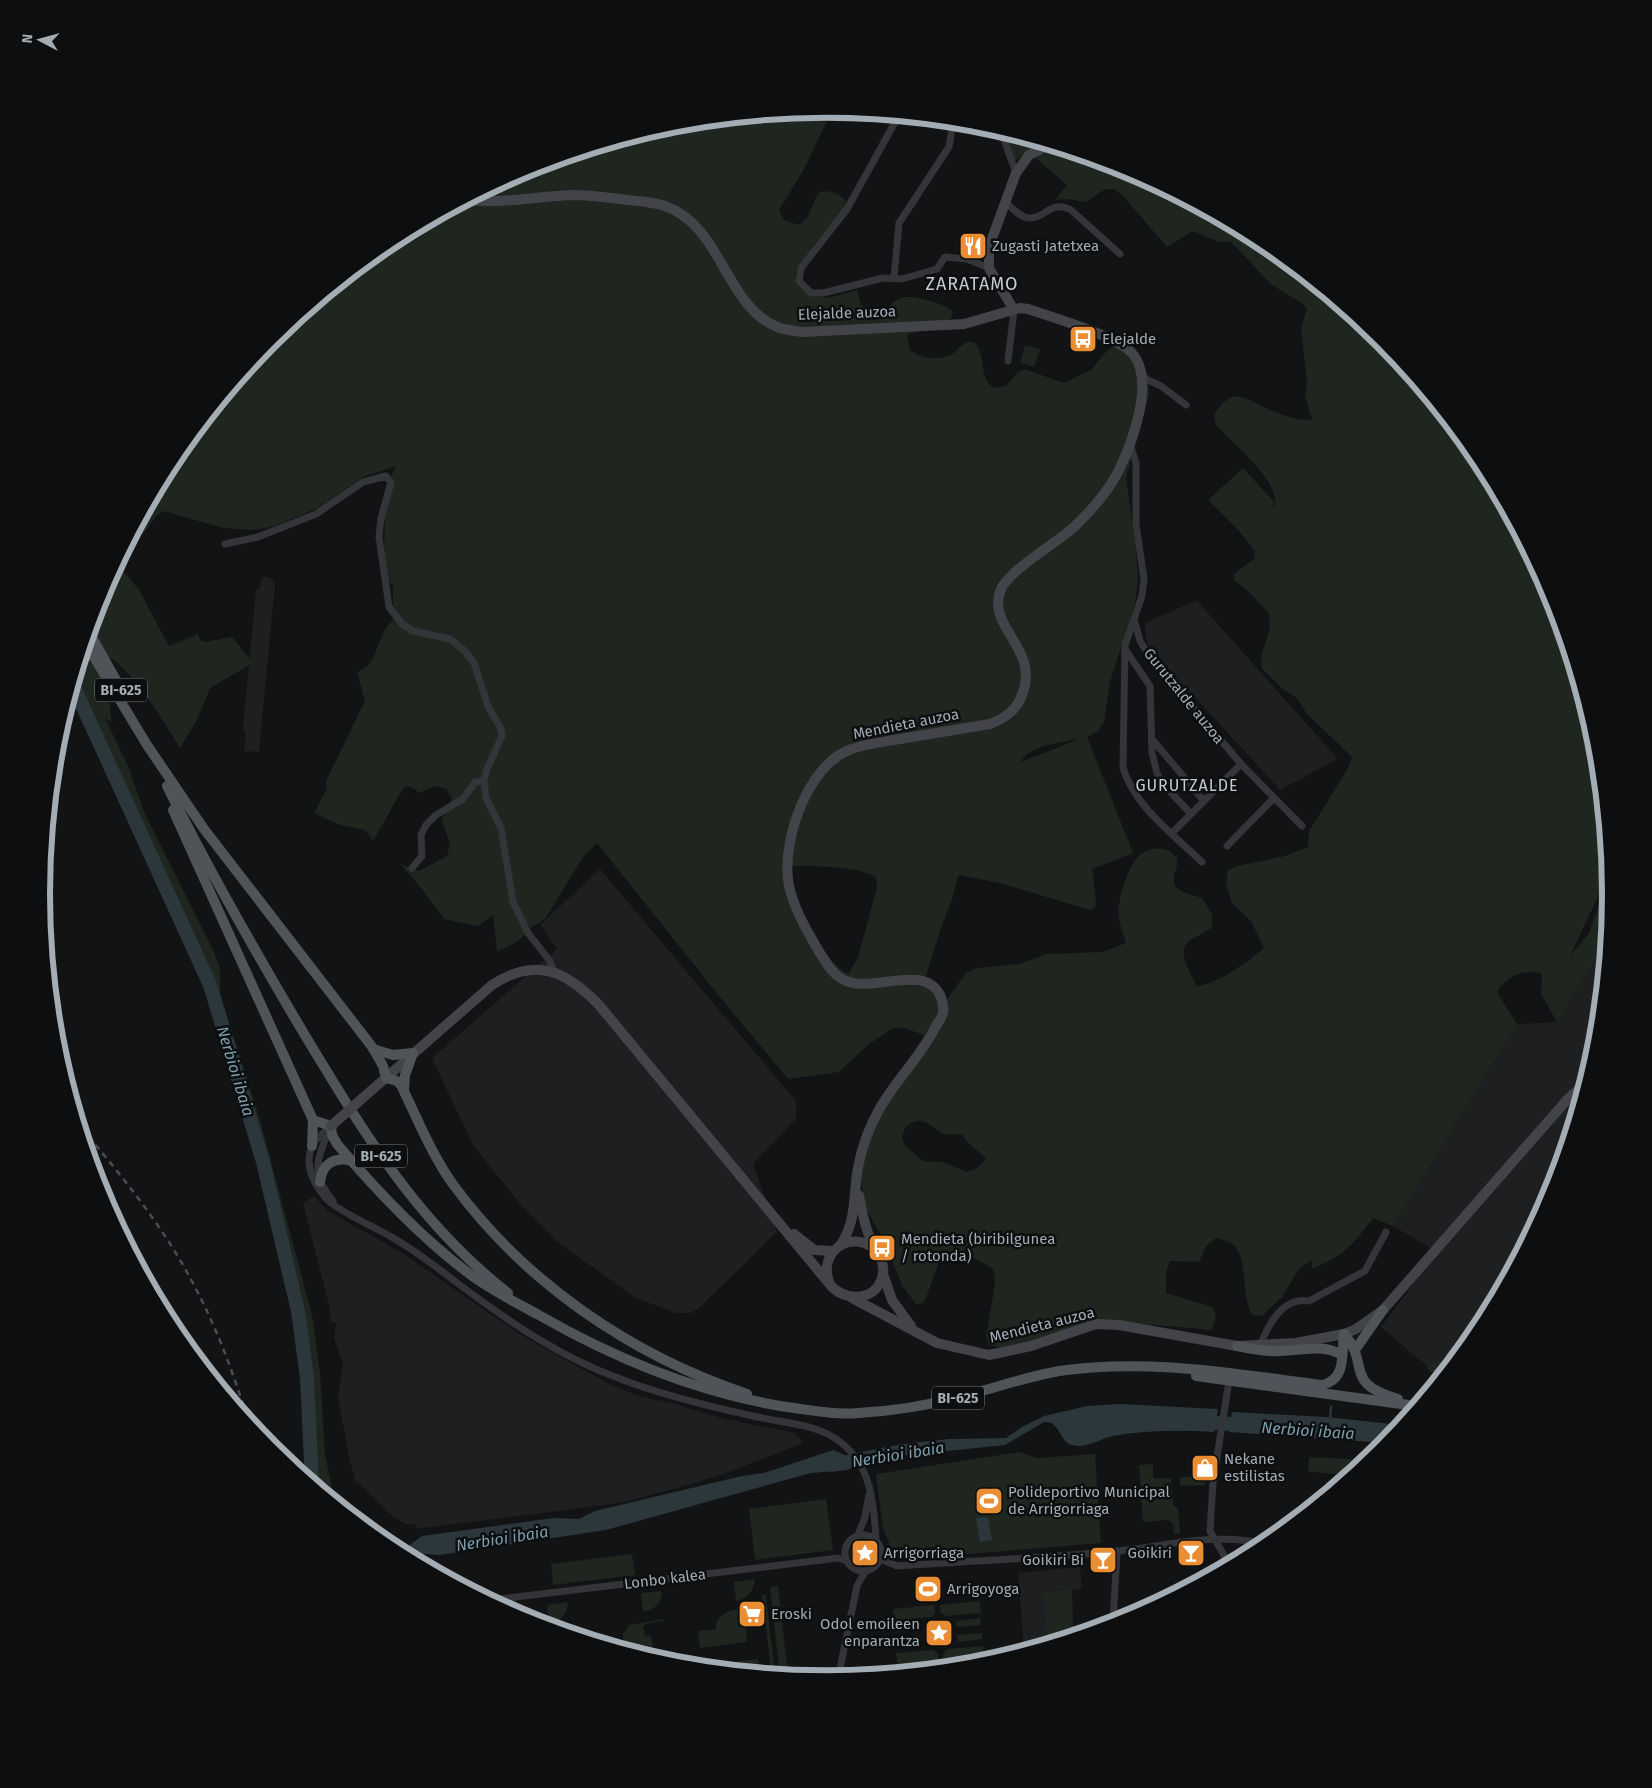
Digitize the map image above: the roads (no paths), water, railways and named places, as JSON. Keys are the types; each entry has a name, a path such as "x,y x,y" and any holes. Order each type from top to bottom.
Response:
{"main road":[{"name":"BI-625","path":"93,639 125,697 147,745 256,953 348,1106 412,1199 453,1246 536,1314 595,1347 654,1372 716,1392 786,1407 855,1414 895,1410 958,1398 1055,1372 1098,1367 1129,1366 1410,1405"},
{"name":"BI-625","path":"90,650 147,745"},
{"path":"147,745 204,829 373,1048 383,1066 386,1078 397,1081 404,1091 424,1134 453,1183 502,1242 530,1270 604,1325 653,1356 718,1384 786,1407"},
{"path":"147,745 186,841 313,1120 312,1146"},
{"path":"373,1048 393,1055 414,1053 405,1076 404,1091"},
{"path":"313,1120 331,1126 332,1135 337,1144 397,1210 436,1247 494,1291 536,1314"},
{"path":"320,1182 325,1166 331,1162 338,1159 352,1161"},
{"path":"1355,1350 1382,1310"},
{"path":"1344,1334 1355,1350 1359,1373 1369,1387 1381,1394 1413,1402"},
{"path":"1129,1366 1183,1369 1322,1385 1338,1377 1342,1365 1344,1334"},
{"path":"1237,1346 1260,1351 1320,1347 1330,1348 1342,1355"}],"street":[{"name":"Elejalde auzoa","path":"896,122 847,209 801,268 799,281 811,293 823,293 883,278 902,279 937,268 945,257 966,259 989,268"},
{"path":"894,278 898,223 949,147 952,129"},
{"path":"1004,139 1016,173"},
{"path":"1008,361 1014,310 989,268 989,247 1016,173 1029,155 1042,149"},
{"name":"Elejalde auzoa","path":"478,201 497,202 574,195 649,202 666,206 682,215 704,235 744,299 757,314 778,328 803,332 964,324 1014,310 1028,309 1119,342 1132,353 1142,377"},
{"path":"1005,202 1026,217 1031,218 1054,206 1062,205 1071,210 1120,254"},
{"path":"1135,622 1142,596 1144,568 1136,524 1136,463 1130,444 1142,394 1142,377 1161,386 1186,405"},
{"name":"Mendieta auzoa","path":"837,1247 850,1228 858,1169 866,1136 873,1119 931,1036 944,1012 941,997 930,984 910,978 860,985 841,979 813,940 792,896 788,881 787,857 791,832 820,771 834,758 850,750 877,743 990,724 1005,718 1018,704 1027,682 1026,662 1001,620 999,605 1001,590 1008,578 1074,527 1100,499 1117,473 1130,444"},
{"path":"225,544 258,538 316,514 363,482 386,476 392,482 381,518 379,537 389,607 402,624 412,631 450,640 464,650 474,664 488,706 502,729 502,736 487,769 484,781 486,798 501,828 514,902 528,933 550,961 554,972"},
{"name":"Gurutzalde auzoa","path":"1135,622 1128,633 1125,649 1123,768 1128,783 1138,799 1202,862"},
{"name":"Gurutzalde auzoa","path":"1135,622 1140,641 1148,654 1241,764 1302,826"},
{"name":"Gurutzalde auzoa","path":"1125,649 1150,686 1154,764 1162,783 1191,814"},
{"path":"1152,739 1204,801"},
{"path":"1172,833 1241,764"},
{"path":"412,868 422,856 421,835 426,825 436,815 463,799 475,782 484,781"},
{"path":"1227,846 1274,798"},
{"path":"840,1669 857,1586 865,1572 875,1568 881,1559 881,1549 876,1540 870,1488 861,1465 848,1447 814,1428 749,1416 650,1390 608,1374 526,1331 404,1244 342,1211 322,1195 312,1179 310,1162 312,1146 331,1126 465,1006 500,979 522,971 554,972 574,981 599,1005 832,1287 844,1296 852,1298 866,1296 877,1287 883,1274"},
{"path":"1344,1334 1356,1329 1382,1310 1577,1091"},
{"path":"331,1126 317,1161 320,1182 334,1201 358,1219"},
{"path":"858,1169 860,1202 875,1249 882,1260 883,1274 892,1300 907,1322 917,1332"},
{"path":"780,1222 810,1247 818,1251 859,1241 875,1249"},
{"path":"1260,1346 1273,1320 1291,1302 1299,1299 1309,1301 1365,1271 1386,1232"},
{"path":"832,1287 826,1269 837,1247"},
{"name":"Mendieta auzoa","path":"852,1298 937,1343 989,1355 1031,1346 1096,1324 1119,1326 1237,1346 1260,1346 1344,1334"},
{"path":"1226,1559 1210,1531 1213,1482 1229,1381"},
{"path":"858,1535 868,1506 870,1488"},
{"path":"857,1586 852,1568 846,1561 845,1553 850,1540 858,1535 868,1535 876,1540"},
{"path":"881,1559 897,1566 1118,1551 1214,1539 1254,1541"},
{"path":"1113,1615 1118,1551"},
{"name":"Lonbo kalea","path":"838,1558 845,1553"},
{"name":"Lonbo kalea","path":"502,1599 838,1558 846,1561"},
{"path":"852,1568 865,1572"}],"water":[{"path":"1120,1404 1218,1409 1214,1432 1138,1433 1113,1436 1088,1445 1077,1446 1068,1443 1054,1425 1044,1422 1005,1445 913,1457 907,1455 871,1461 866,1452 902,1444 949,1439 1006,1438 1022,1427 1044,1416 1087,1406"},
{"path":"1232,1412 1325,1417 1392,1424 1376,1442 1229,1432"},
{"path":"833,1450 845,1455 853,1466 848,1470 811,1473 606,1530 439,1555 424,1554 422,1556 407,1547 422,1536 554,1518 579,1519 595,1511 742,1476 764,1473"},
{"path":"988,1517 992,1540 980,1542 976,1518"}],"waterway":[{"name":"Nerbioi ibaia","path":"76,692 210,985 263,1162 298,1311 307,1378 312,1475"},
{"path":"1330,1421 1331,1407"},
{"name":"Nerbioi ibaia","path":"1198,1422 1249,1425"},
{"name":"Nerbioi ibaia","path":"832,1465 887,1454"}],"railway":[{"path":"89,1138 158,1225 184,1267 218,1337 243,1406"}],"place":[{"name":"Zugasti Jatetxea","path":"973,246"},
{"name":"Elejalde","path":"1083,339"},
{"name":"Mendieta (biribilgunea / rotonda)","path":"882,1248"},
{"name":"Nekane estilistas","path":"1205,1468"},
{"name":"Polideportivo Municipal de Arrigorriaga","path":"989,1501"},
{"name":"Arrigorriaga","path":"865,1553"},
{"name":"Goikiri","path":"1191,1553"},
{"name":"Goikiri Bi","path":"1103,1560"},
{"name":"Arrigoyoga","path":"928,1589"},
{"name":"Eroski","path":"752,1614"},
{"name":"Odol emoileen enparantza","path":"939,1633"}],"district":[{"name":"ZARATAMO","path":"972,284"},
{"name":"GURUTZALDE","path":"1187,785"}]}
